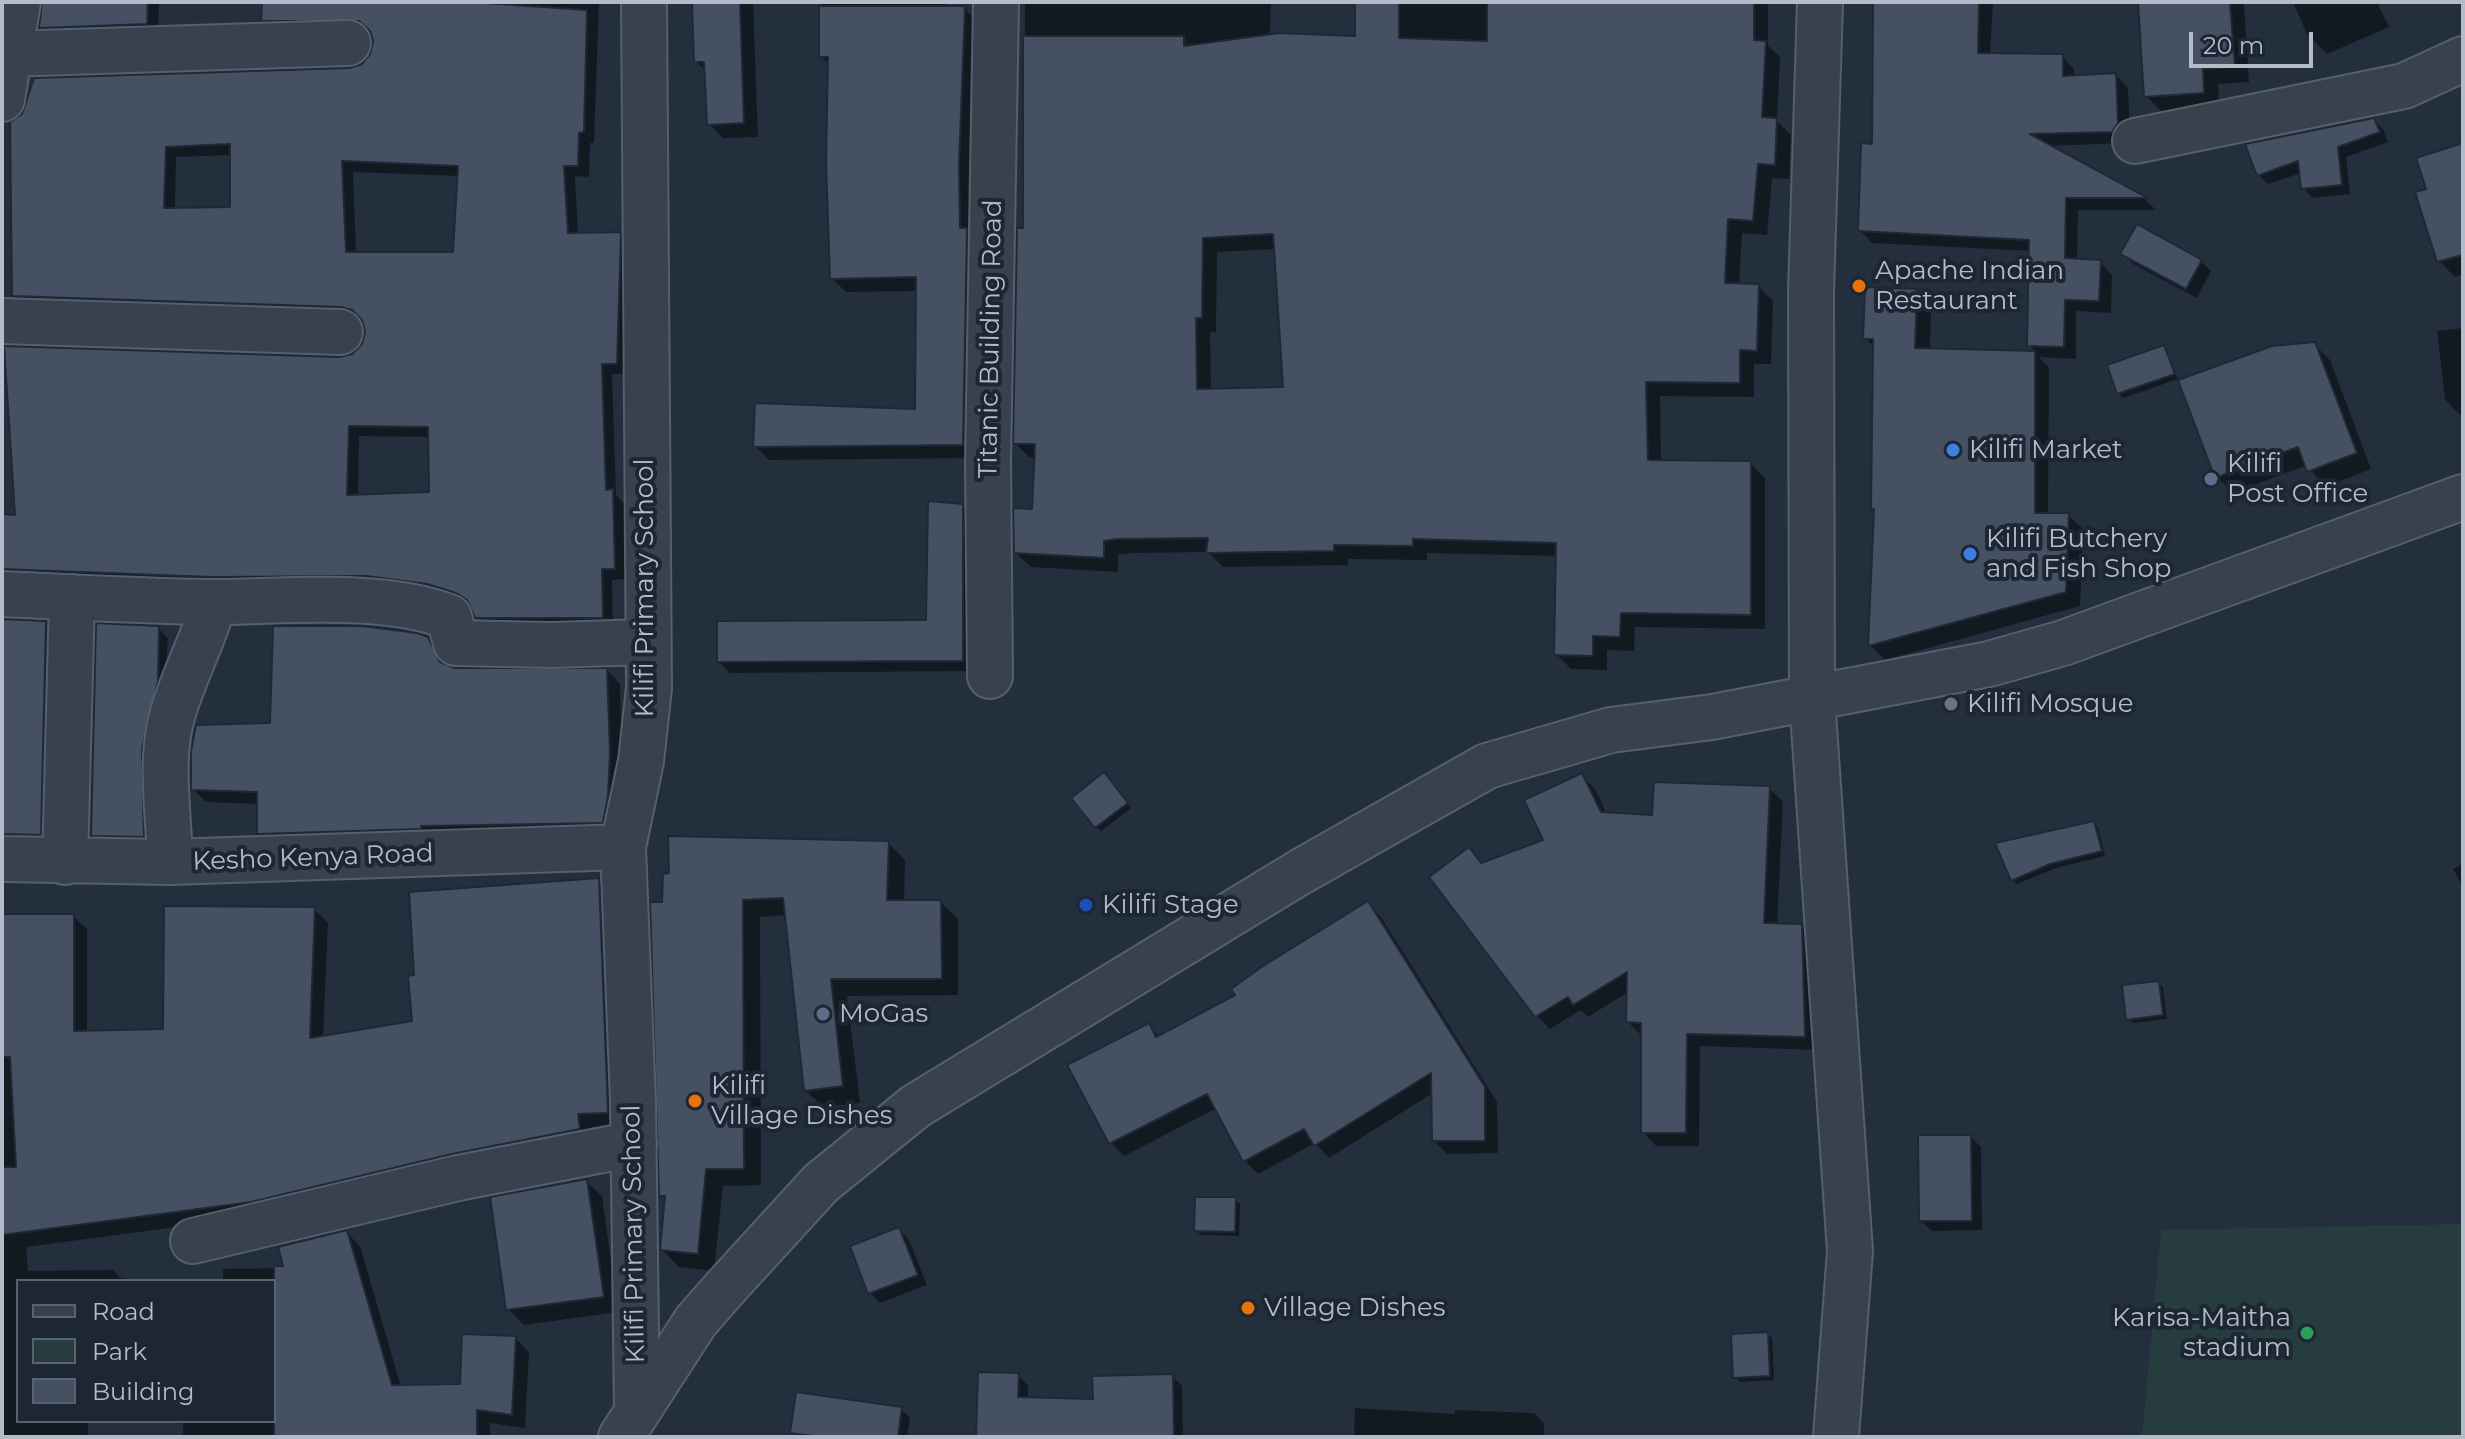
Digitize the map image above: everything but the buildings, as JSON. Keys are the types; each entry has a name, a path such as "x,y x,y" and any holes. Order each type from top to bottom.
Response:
{"street":[{"path":"2,99 18,2"},
{"name":"Kilifi Primary School","path":"640,1417 623,847 649,688 646,642 644,2"},
{"name":"Titanic Building Road","path":"990,676 988,372 996,2"},
{"path":"1820,2 1811,292 1812,698 1850,1251 1836,1437"},
{"path":"7,54 348,43"},
{"path":"2135,141 2404,86 2463,59"},
{"path":"2,321 340,332"},
{"path":"640,1417 696,1321 821,1183 916,1106 1300,872 1487,766 1611,730 1712,717 1912,681 2063,643 2463,497"},
{"path":"2,594 214,602 294,599 430,610 449,617 456,643 551,645 646,642"},
{"path":"65,862 72,597"},
{"path":"170,862 167,770 172,715 201,646 214,602"},
{"name":"Kesho Kenya Road","path":"2,859 170,862 623,847"},
{"path":"193,1241 458,1178 634,1144"}],"green space":[{"name":"Karisa-Maitha stadium","path":"2463,1224 2463,1437 2142,1437 2161,1230"}],"place":[{"name":"Apache Indian Restaurant","path":"1859,286"},
{"name":"Kilifi Market","path":"1953,450"},
{"name":"Kilifi Post Office","path":"2211,479"},
{"name":"Kilifi Butchery and Fish Shop","path":"1970,554"},
{"name":"Kilifi Mosque","path":"1951,704"},
{"name":"Kilifi Stage","path":"1086,905"},
{"name":"MoGas","path":"823,1014"},
{"name":"Kilifi Village Dishes","path":"695,1101"},
{"name":"Village Dishes","path":"1248,1308"},
{"name":"Karisa-Maitha stadium","path":"2307,1333"}]}
